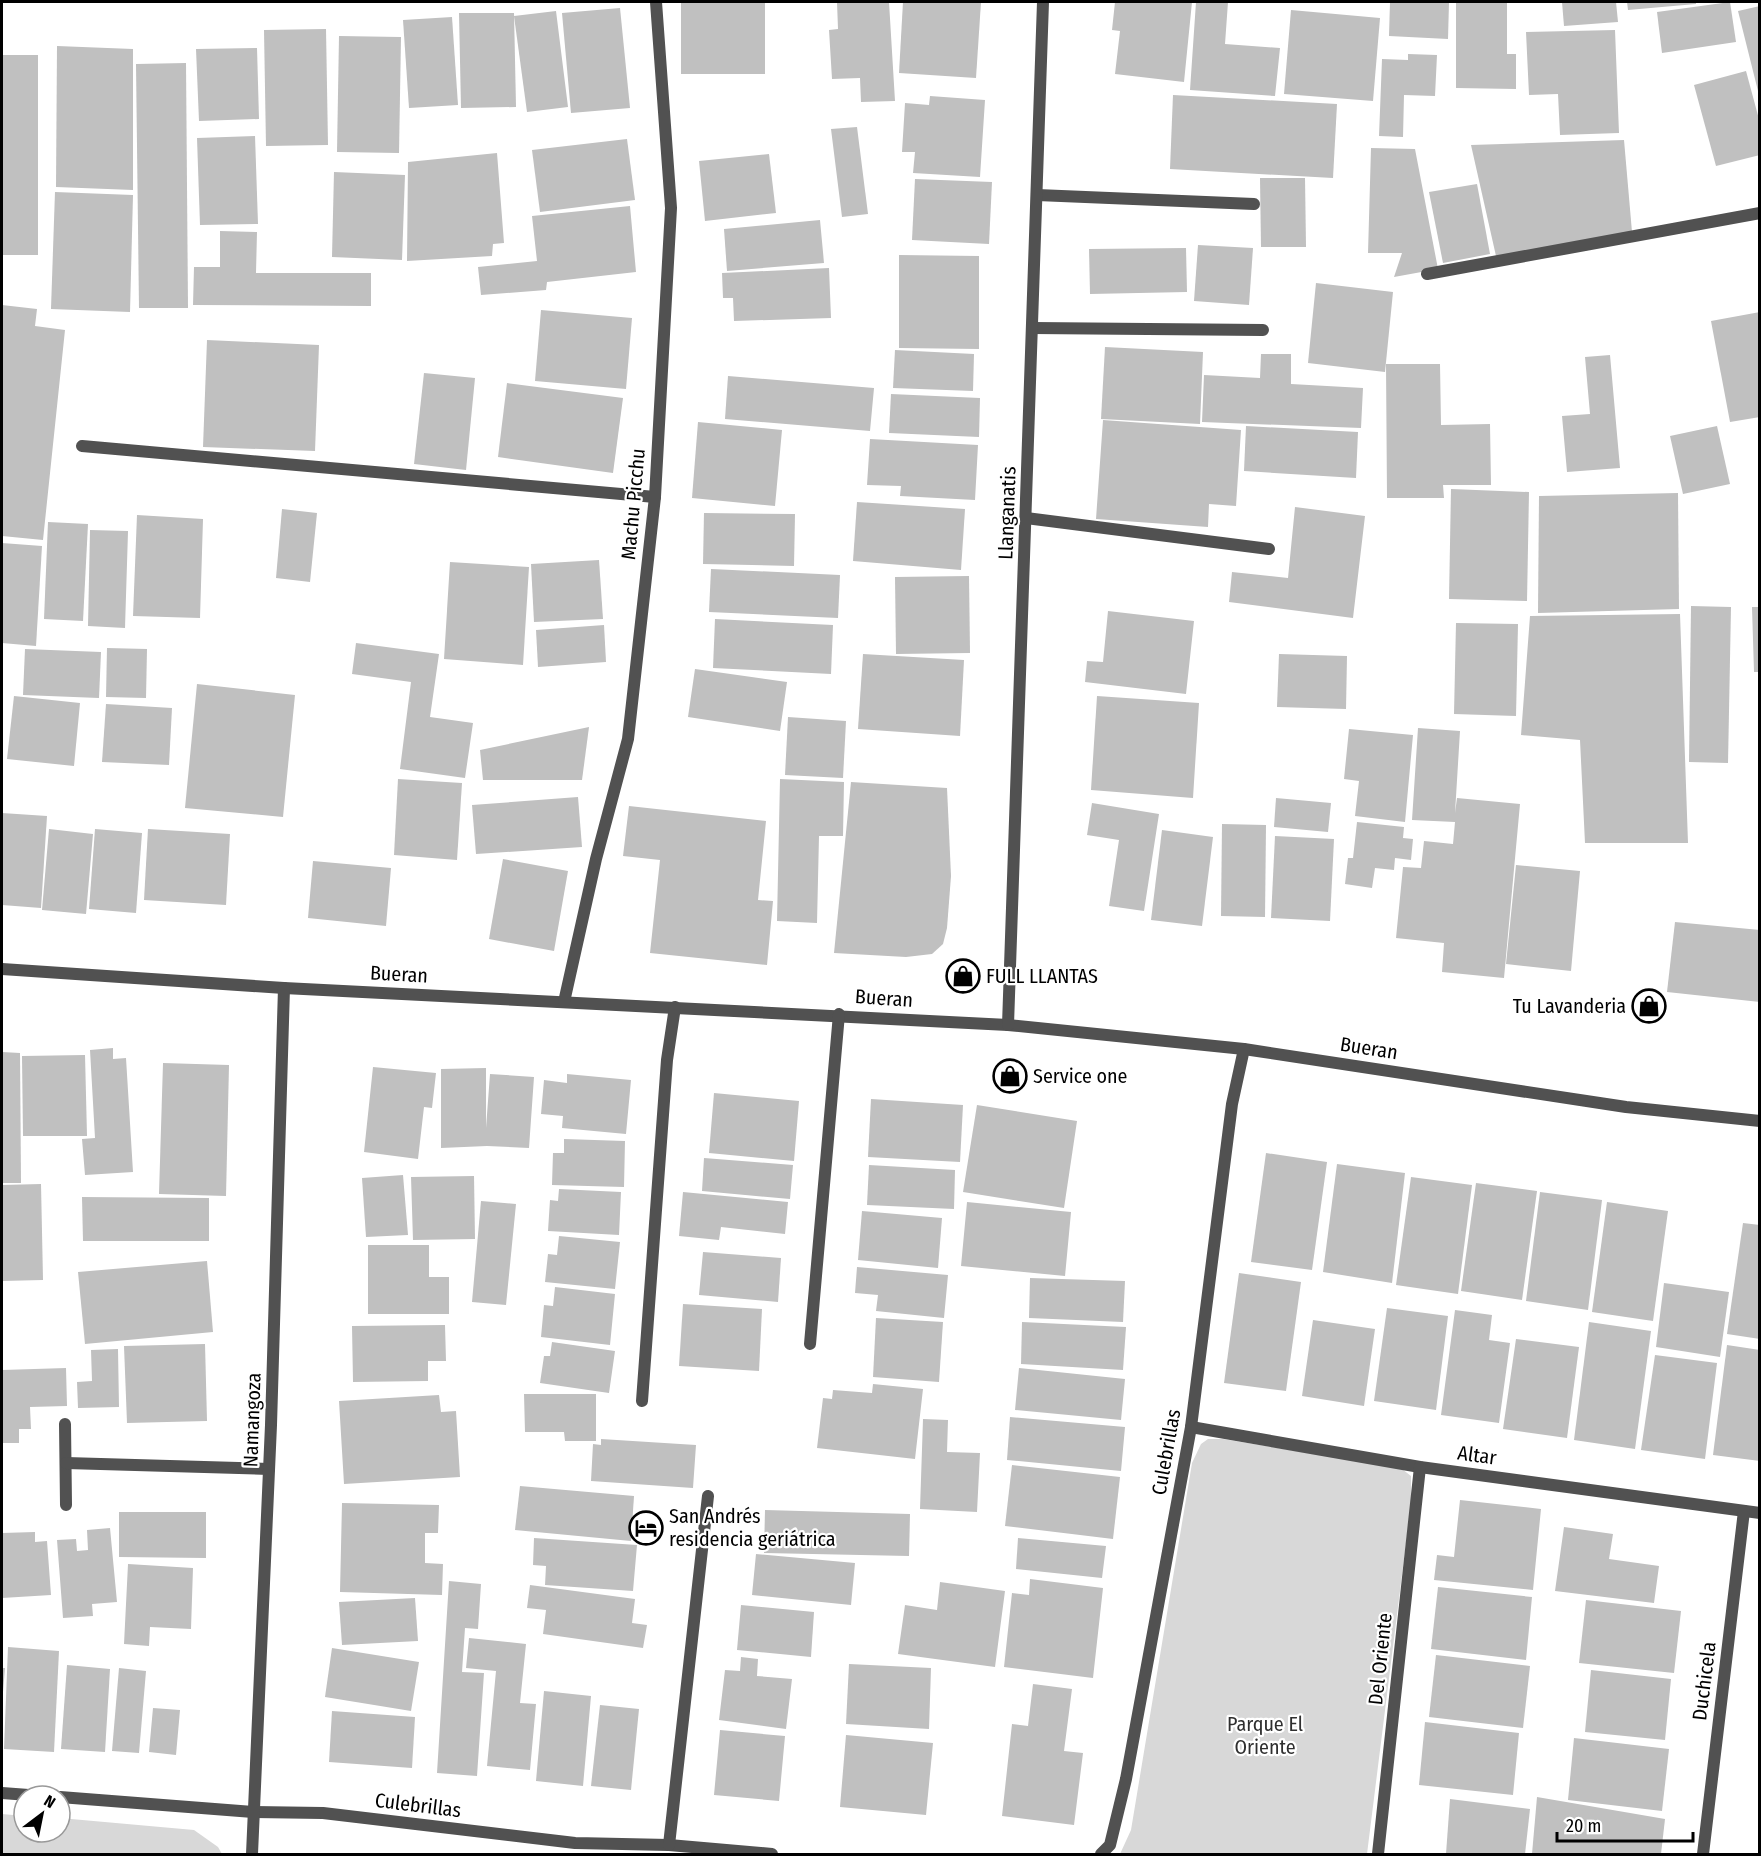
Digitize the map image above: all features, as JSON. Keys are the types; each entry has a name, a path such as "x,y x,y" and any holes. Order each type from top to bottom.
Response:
{"street":[{"name":"Machu Picchu","path":"564,1002 596,859 628,738 656,497 671,208 656,2"},
{"name":"Llanganatis","path":"1008,1025 1043,2"},
{"path":"1037,195 1254,204"},
{"path":"1427,274 1760,213"},
{"path":"1033,328 1263,330"},
{"path":"82,446 656,497"},
{"path":"1026,518 1269,549"},
{"name":"Bueran","path":"2,969 284,988 839,1014 1008,1025 1244,1049 1626,1107 1760,1121"},
{"name":"Namangoza","path":"252,1854 269,1469 284,988"},
{"path":"642,1401 667,1060 675,1007"},
{"path":"810,1344 839,1014"},
{"name":"Culebrillas","path":"1101,1854 1110,1845 1126,1779 1191,1427 1232,1104 1244,1049"},
{"path":"65,1424 66,1505"},
{"name":"Altar","path":"1191,1427 1420,1467 1760,1513"},
{"path":"66,1463 269,1469"},
{"name":"Del Oriente","path":"1378,1854 1420,1467"},
{"path":"669,1845 708,1496"},
{"name":"Duchicela","path":"1703,1854 1744,1511"},
{"name":"Culebrillas","path":"72,1798 253,1812 323,1813 575,1843 669,1845 772,1854"}],"green space":[{"name":"Parque El Oriente","path":"1208,1439 1223,1439 1388,1466 1402,1469 1411,1476 1411,1503 1367,1854 1120,1854 1131,1830 1192,1463 1201,1444"},
{"path":"2,1814 12,1815 12,1844 72,1844 72,1819 194,1830 218,1847 222,1854 2,1854"}],"building":[{"path":"681,2 765,2 765,74 681,74"},
{"path":"837,2 889,2 895,101 861,102 860,78 832,79 829,30 838,29"},
{"path":"903,2 981,2 976,78 899,73"},
{"path":"1115,2 1192,2 1184,82 1115,74 1120,31 1112,30"},
{"path":"1196,2 1228,2 1225,44 1280,48 1275,96 1190,90"},
{"path":"1390,2 1449,2 1448,39 1389,36"},
{"path":"1456,2 1507,2 1507,54 1516,54 1516,89 1456,88"},
{"path":"1562,2 1616,2 1618,22 1564,26"},
{"path":"1627,2 1696,2 1696,4 1628,10"},
{"path":"1730,2 1736,42 1662,53 1657,12"},
{"path":"1760,6 1760,95 1759,95 1738,11"},
{"path":"620,8 630,108 571,113 562,13"},
{"path":"1291,10 1380,18 1373,101 1284,94"},
{"path":"556,11 568,107 527,112 514,16"},
{"path":"459,13 514,13 516,107 461,108"},
{"path":"452,17 458,105 409,108 403,20"},
{"path":"326,29 328,145 266,146 264,30"},
{"path":"1615,30 1619,133 1560,135 1558,94 1529,95 1526,32"},
{"path":"339,36 401,37 399,153 337,152"},
{"path":"57,46 133,49 133,190 56,187"},
{"path":"257,48 259,119 199,121 196,49"},
{"path":"1408,54 1437,55 1435,96 1404,95 1403,137 1379,136 1382,59 1408,60"},
{"path":"2,55 38,55 38,255 2,255"},
{"path":"186,63 188,308 139,308 136,64"},
{"path":"1746,71 1760,123 1760,155 1716,166 1694,85"},
{"path":"1173,95 1337,104 1333,178 1170,169"},
{"path":"930,96 985,100 980,177 913,173 915,152 902,152 905,103 929,105"},
{"path":"857,127 868,214 842,217 831,129"},
{"path":"255,136 258,224 200,225 197,138"},
{"path":"627,139 635,200 540,212 532,150"},
{"path":"1624,140 1632,232 1496,256 1471,145"},
{"path":"1371,148 1415,149 1438,269 1394,277 1402,253 1368,253"},
{"path":"497,153 504,243 493,244 492,256 407,261 408,162"},
{"path":"769,154 776,213 705,221 699,161"},
{"path":"334,172 405,175 402,260 332,257"},
{"path":"1260,178 1305,178 1306,247 1261,247"},
{"path":"915,179 992,182 989,244 912,240"},
{"path":"1477,184 1490,254 1443,263 1429,192"},
{"path":"55,192 133,195 130,312 51,309"},
{"path":"630,206 636,272 547,282 546,290 481,295 478,267 537,261 532,216"},
{"path":"820,220 824,263 727,271 724,229"},
{"path":"220,231 257,232 256,273 371,273 371,306 193,305 194,267 220,267"},
{"path":"1198,245 1253,248 1249,305 1194,301"},
{"path":"1186,248 1187,292 1090,294 1089,249"},
{"path":"899,255 979,256 979,349 899,348"},
{"path":"829,268 831,318 734,321 733,298 723,298 722,273"},
{"path":"1316,283 1393,292 1385,372 1308,363"},
{"path":"2,305 37,309 35,326 65,330 43,540 2,536"},
{"path":"541,310 632,318 626,389 535,381"},
{"path":"1760,312 1760,417 1730,422 1711,321"},
{"path":"207,340 319,345 315,451 203,447"},
{"path":"1105,347 1203,352 1200,424 1101,419"},
{"path":"895,350 974,354 973,391 893,388"},
{"path":"1261,354 1291,354 1291,384 1363,388 1361,428 1202,422 1204,375 1260,378"},
{"path":"1610,355 1620,468 1567,472 1562,416 1590,414 1585,357"},
{"path":"1386,364 1440,364 1441,425 1490,424 1491,485 1443,485 1444,498 1387,498"},
{"path":"424,373 475,378 466,470 414,464"},
{"path":"728,376 874,388 870,431 725,419"},
{"path":"507,383 623,398 613,473 498,457"},
{"path":"891,394 980,398 979,437 889,433"},
{"path":"1103,420 1241,430 1236,506 1209,504 1208,527 1096,519"},
{"path":"698,422 782,430 775,506 692,498"},
{"path":"1246,426 1358,432 1356,478 1244,471"},
{"path":"1717,426 1730,484 1683,494 1670,436"},
{"path":"870,439 978,445 975,500 900,496 901,486 867,485"},
{"path":"1451,489 1529,492 1527,601 1449,599"},
{"path":"1678,493 1679,609 1538,613 1539,496"},
{"path":"857,502 965,509 961,570 853,561"},
{"path":"1295,507 1365,516 1353,618 1229,602 1232,572 1288,578"},
{"path":"282,509 317,513 310,582 276,578"},
{"path":"704,513 795,514 794,566 703,564"},
{"path":"137,515 203,519 200,618 133,616"},
{"path":"48,522 88,524 83,621 44,619"},
{"path":"90,530 128,531 125,628 88,626"},
{"path":"2,543 42,546 36,646 2,643"},
{"path":"599,560 603,619 534,622 531,564"},
{"path":"450,562 529,567 523,665 444,659"},
{"path":"711,569 840,575 838,618 709,612"},
{"path":"969,576 970,653 896,654 895,577"},
{"path":"1691,606 1731,607 1728,763 1689,762"},
{"path":"1752,607 1760,607 1760,672 1754,672"},
{"path":"1108,611 1194,621 1186,694 1085,682 1087,661 1103,662"},
{"path":"1680,614 1688,843 1585,843 1580,740 1521,735 1530,616"},
{"path":"715,619 833,625 831,674 713,668"},
{"path":"1456,623 1518,624 1516,716 1454,714"},
{"path":"604,625 606,662 538,667 536,630"},
{"path":"356,643 439,654 430,717 473,723 465,778 400,769 411,682 352,674"},
{"path":"107,648 147,649 146,698 106,697"},
{"path":"25,649 101,652 99,698 23,695"},
{"path":"863,654 964,660 960,736 858,729"},
{"path":"1279,654 1347,656 1346,709 1277,707"},
{"path":"695,669 787,682 780,731 688,717"},
{"path":"197,684 295,695 283,817 185,808"},
{"path":"14,696 80,703 74,766 7,759"},
{"path":"1097,696 1199,703 1193,798 1091,790"},
{"path":"106,704 172,708 169,765 102,762"},
{"path":"788,717 846,721 843,778 785,775"},
{"path":"589,727 582,780 483,780 480,750"},
{"path":"1418,728 1460,731 1455,813 1457,798 1520,804 1504,978 1442,972 1444,943 1396,938 1403,867 1421,868 1424,841 1453,844 1455,822 1412,820"},
{"path":"1349,729 1413,735 1405,822 1355,816 1359,781 1344,779"},
{"path":"398,779 462,783 457,860 394,855"},
{"path":"780,779 844,782 843,836 819,836 817,923 777,921"},
{"path":"851,782 947,788 951,876 947,928 943,944 932,954 906,957 834,953"},
{"path":"578,797 582,847 476,854 472,805"},
{"path":"1276,798 1331,803 1328,832 1274,827"},
{"path":"1092,803 1159,814 1144,911 1109,906 1119,840 1087,835"},
{"path":"629,806 766,821 758,900 773,901 767,965 650,953 660,860 623,856"},
{"path":"2,813 47,816 41,908 2,905"},
{"path":"1357,822 1404,827 1403,838 1413,839 1411,860 1395,858 1394,870 1375,868 1372,888 1345,884 1348,858 1353,858"},
{"path":"1222,824 1266,825 1265,917 1221,916"},
{"path":"49,829 93,834 86,914 42,910"},
{"path":"95,829 142,833 136,913 89,909"},
{"path":"148,829 230,834 226,905 144,900"},
{"path":"1162,830 1213,837 1202,926 1151,920"},
{"path":"1275,836 1334,839 1330,921 1271,918"},
{"path":"503,859 568,871 554,951 489,939"},
{"path":"313,861 391,868 386,926 308,918"},
{"path":"1516,865 1580,871 1571,971 1506,964"},
{"path":"1675,922 1760,930 1760,1002 1667,992"},
{"path":"113,1048 113,1059 126,1058 133,1172 85,1175 82,1139 95,1138 90,1050"},
{"path":"2,1052 20,1053 21,1183 2,1183"},
{"path":"85,1055 87,1136 23,1136 22,1056"},
{"path":"163,1063 229,1065 226,1196 159,1194"},
{"path":"373,1067 436,1073 432,1108 424,1107 418,1159 364,1152"},
{"path":"486,1068 486,1128 490,1074 534,1077 529,1148 487,1146 441,1148 441,1069"},
{"path":"567,1074 631,1080 626,1134 562,1128 563,1116 541,1114 544,1080 567,1083"},
{"path":"714,1093 799,1101 794,1161 709,1153"},
{"path":"871,1099 963,1105 960,1162 868,1157"},
{"path":"977,1105 1077,1121 1064,1208 963,1192"},
{"path":"564,1139 625,1141 624,1187 552,1185 553,1153 564,1153"},
{"path":"1266,1153 1327,1162 1312,1270 1251,1262"},
{"path":"704,1158 793,1165 790,1199 702,1191"},
{"path":"1337,1164 1405,1173 1392,1283 1323,1272"},
{"path":"869,1165 955,1170 954,1209 867,1205"},
{"path":"403,1175 408,1235 366,1237 362,1178"},
{"path":"474,1176 475,1239 413,1240 411,1177"},
{"path":"1411,1177 1472,1185 1458,1294 1396,1285"},
{"path":"1476,1183 1537,1191 1522,1300 1461,1291"},
{"path":"41,1184 43,1280 2,1281 2,1185"},
{"path":"559,1189 621,1192 619,1235 548,1231 550,1200 558,1201"},
{"path":"683,1192 788,1202 785,1234 721,1227 719,1240 679,1236"},
{"path":"1540,1192 1602,1200 1588,1310 1526,1301"},
{"path":"82,1197 209,1198 209,1241 83,1241"},
{"path":"481,1201 516,1204 506,1305 472,1302"},
{"path":"967,1202 1071,1212 1065,1276 961,1266"},
{"path":"1607,1202 1668,1211 1653,1321 1592,1312"},
{"path":"862,1211 942,1218 938,1268 858,1260"},
{"path":"1743,1223 1760,1225 1760,1339 1727,1334"},
{"path":"559,1236 620,1242 615,1289 545,1282 548,1254 557,1255"},
{"path":"368,1245 429,1245 429,1277 449,1277 449,1314 368,1314"},
{"path":"703,1252 781,1258 778,1302 699,1295"},
{"path":"207,1261 213,1332 85,1344 78,1272"},
{"path":"857,1267 948,1275 944,1318 876,1311 878,1295 855,1293"},
{"path":"1239,1273 1301,1282 1286,1391 1224,1383"},
{"path":"1030,1278 1125,1281 1123,1322 1029,1318"},
{"path":"1664,1283 1729,1292 1720,1357 1656,1347"},
{"path":"555,1287 615,1294 610,1345 541,1337 544,1305 553,1306"},
{"path":"683,1304 762,1309 759,1371 679,1366"},
{"path":"1387,1308 1448,1316 1436,1410 1374,1401"},
{"path":"1455,1310 1492,1315 1489,1340 1510,1343 1499,1423 1441,1415"},
{"path":"876,1318 943,1322 939,1382 873,1377"},
{"path":"1313,1320 1375,1329 1364,1406 1302,1396"},
{"path":"1022,1322 1126,1327 1123,1370 1021,1364"},
{"path":"1589,1322 1651,1331 1635,1449 1574,1440"},
{"path":"445,1325 446,1361 428,1361 428,1381 353,1382 352,1326"},
{"path":"1516,1339 1579,1347 1567,1438 1503,1429"},
{"path":"552,1342 615,1351 609,1393 540,1383 544,1356 550,1356"},
{"path":"205,1344 207,1421 127,1423 124,1346"},
{"path":"1727,1345 1760,1350 1760,1461 1713,1455"},
{"path":"118,1349 119,1407 78,1408 77,1382 92,1381 91,1350"},
{"path":"1655,1355 1717,1363 1705,1459 1641,1450"},
{"path":"66,1368 67,1406 30,1407 31,1429 19,1429 19,1443 2,1443 2,1370"},
{"path":"1019,1368 1125,1379 1121,1420 1015,1410"},
{"path":"873,1384 923,1389 915,1459 817,1448 823,1398 832,1399 833,1390 872,1393"},
{"path":"524,1394 596,1394 596,1441 565,1441 564,1432 525,1432"},
{"path":"439,1395 441,1412 456,1411 460,1477 344,1484 339,1401"},
{"path":"1010,1417 1125,1427 1121,1471 1007,1460"},
{"path":"923,1419 948,1420 947,1452 980,1453 977,1512 920,1509"},
{"path":"601,1439 696,1445 693,1488 591,1481 593,1444 601,1445"},
{"path":"1012,1465 1120,1477 1113,1539 1005,1526"},
{"path":"520,1486 634,1496 631,1541 515,1530"},
{"path":"1460,1500 1541,1509 1533,1590 1434,1580 1437,1555 1454,1557"},
{"path":"342,1503 439,1505 438,1533 425,1533 425,1563 443,1564 442,1595 340,1592"},
{"path":"765,1510 910,1514 909,1556 764,1553"},
{"path":"119,1512 206,1512 206,1558 119,1557"},
{"path":"1564,1527 1613,1534 1609,1559 1659,1566 1654,1603 1555,1591"},
{"path":"110,1528 117,1602 92,1604 93,1616 63,1618 57,1540 76,1539 77,1551 88,1550 87,1530"},
{"path":"35,1532 35,1542 47,1541 51,1595 2,1598 2,1533"},
{"path":"534,1538 637,1545 633,1591 545,1585 546,1566 533,1565"},
{"path":"1018,1538 1106,1546 1102,1578 1016,1569"},
{"path":"756,1554 855,1563 851,1605 752,1595"},
{"path":"128,1564 193,1568 191,1629 150,1627 149,1646 124,1644"},
{"path":"1030,1579 1103,1588 1093,1678 1004,1667 1012,1593 1029,1595"},
{"path":"449,1581 481,1584 478,1629 465,1628 462,1672 484,1673 477,1776 437,1773"},
{"path":"940,1582 1005,1591 995,1667 898,1654 905,1605 937,1610"},
{"path":"530,1585 635,1599 632,1623 647,1625 643,1648 543,1634 546,1610 527,1608"},
{"path":"1438,1587 1532,1597 1526,1660 1431,1649"},
{"path":"415,1598 418,1641 342,1645 339,1602"},
{"path":"1586,1600 1681,1611 1674,1673 1579,1663"},
{"path":"741,1605 814,1612 811,1657 737,1650"},
{"path":"469,1638 526,1644 520,1703 536,1704 530,1770 487,1766 496,1671 466,1668"},
{"path":"8,1647 59,1651 54,1752 4,1749"},
{"path":"332,1648 419,1662 411,1711 325,1697"},
{"path":"1436,1655 1530,1666 1523,1728 1429,1717"},
{"path":"741,1657 758,1659 757,1676 792,1679 786,1729 719,1720 725,1670 740,1671"},
{"path":"849,1664 931,1668 929,1729 846,1724"},
{"path":"67,1665 110,1669 105,1752 61,1749"},
{"path":"2,1668 5,1668 3,1692 2,1692"},
{"path":"119,1668 146,1671 139,1753 112,1751"},
{"path":"1591,1670 1671,1679 1665,1740 1585,1732"},
{"path":"1033,1684 1072,1689 1064,1751 1083,1753 1074,1825 1002,1816 1012,1724 1028,1726"},
{"path":"544,1691 591,1696 583,1786 536,1781"},
{"path":"600,1705 639,1709 631,1790 591,1786"},
{"path":"153,1708 180,1710 176,1755 149,1752"},
{"path":"332,1711 415,1717 412,1768 329,1762"},
{"path":"1425,1722 1519,1733 1513,1795 1419,1785"},
{"path":"720,1730 785,1736 779,1801 714,1795"},
{"path":"846,1735 933,1743 926,1815 840,1807"},
{"path":"1574,1738 1669,1749 1662,1811 1568,1800"},
{"path":"1537,1797 1665,1819 1661,1854 1532,1854"},
{"path":"1450,1799 1530,1809 1525,1854 1446,1854"}],"place":[{"name":"FULL LLANTAS","path":"963,976"},
{"name":"Tu Lavanderia","path":"1649,1006"},
{"name":"Service one","path":"1010,1076"},
{"name":"San Andrés residencia geriátrica","path":"646,1528"}]}
